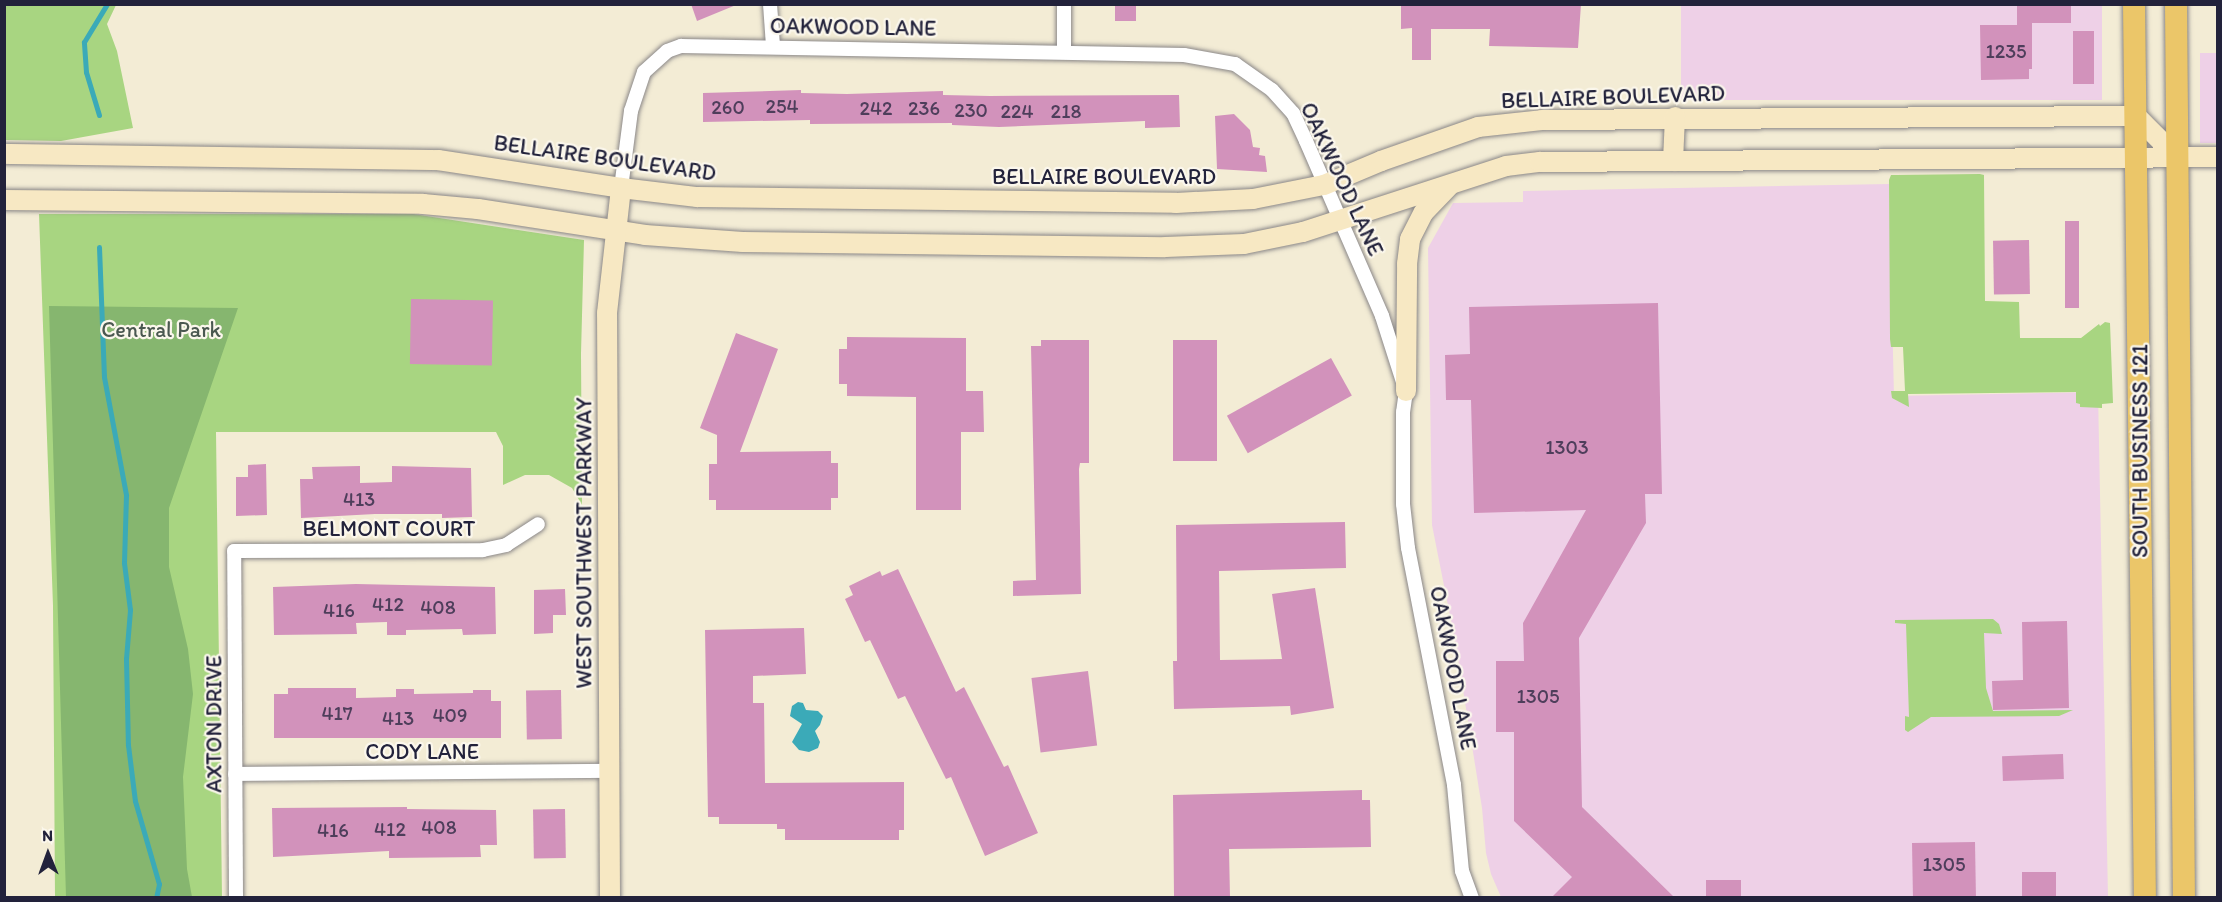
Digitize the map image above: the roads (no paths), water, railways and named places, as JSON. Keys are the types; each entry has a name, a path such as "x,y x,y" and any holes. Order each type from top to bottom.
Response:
{"main road":[{"name":"SOUTH BUSINESS 121","path":"2134,4 2145,897"},
{"name":"SOUTH BUSINESS 121","path":"2176,4 2180,728 2184,897"},
{"name":"BELLAIRE BOULEVARD","path":"4,154 428,159 697,197 1186,203 1253,199 1324,185 1381,161 1478,127 1542,120 1675,117 2136,116"},
{"path":"2136,116 2177,157"},
{"path":"1673,161 1675,117"},
{"path":"4,200 423,204 478,209 616,231 675,238 743,242 1165,247 1244,244 1339,222 1506,166 1540,162 2217,157"},
{"path":"1406,391 1407,264 1410,239 1424,212 1453,182"},
{"name":"WEST SOUTHWEST PARKWAY","path":"610,897 607,314 621,188"},
{"path":"2142,683 2181,683"},
{"path":"2143,727 2180,728"}],"street":[{"path":"770,4 773,46"},
{"path":"1064,4 1064,52"},
{"name":"OAKWOOD LANE","path":"621,188 631,111 644,72 667,51 681,46 1184,55 1235,64 1272,90 1293,113 1382,316 1406,391 1402,412 1403,504 1408,548 1454,784 1462,871 1473,897"},
{"name":"BELMONT COURT","path":"234,551 483,550 506,545 538,524"},
{"name":"AXTON DRIVE","path":"234,551 236,897"},
{"name":"CODY LANE","path":"235,774 610,771"}],"water":[{"path":"798,702 803,703 806,710 818,711 823,716 815,731 820,742 818,748 809,752 799,750 792,742 802,724 790,716 792,706"}],"waterway":[{"path":"99,115 86,72 84,42 107,4"},
{"path":"99,247 104,377 126,495 124,563 130,610 126,659 128,745 135,801 159,884 156,898"}],"park label":[{"name":"Central Park","path":"161,330"}]}
